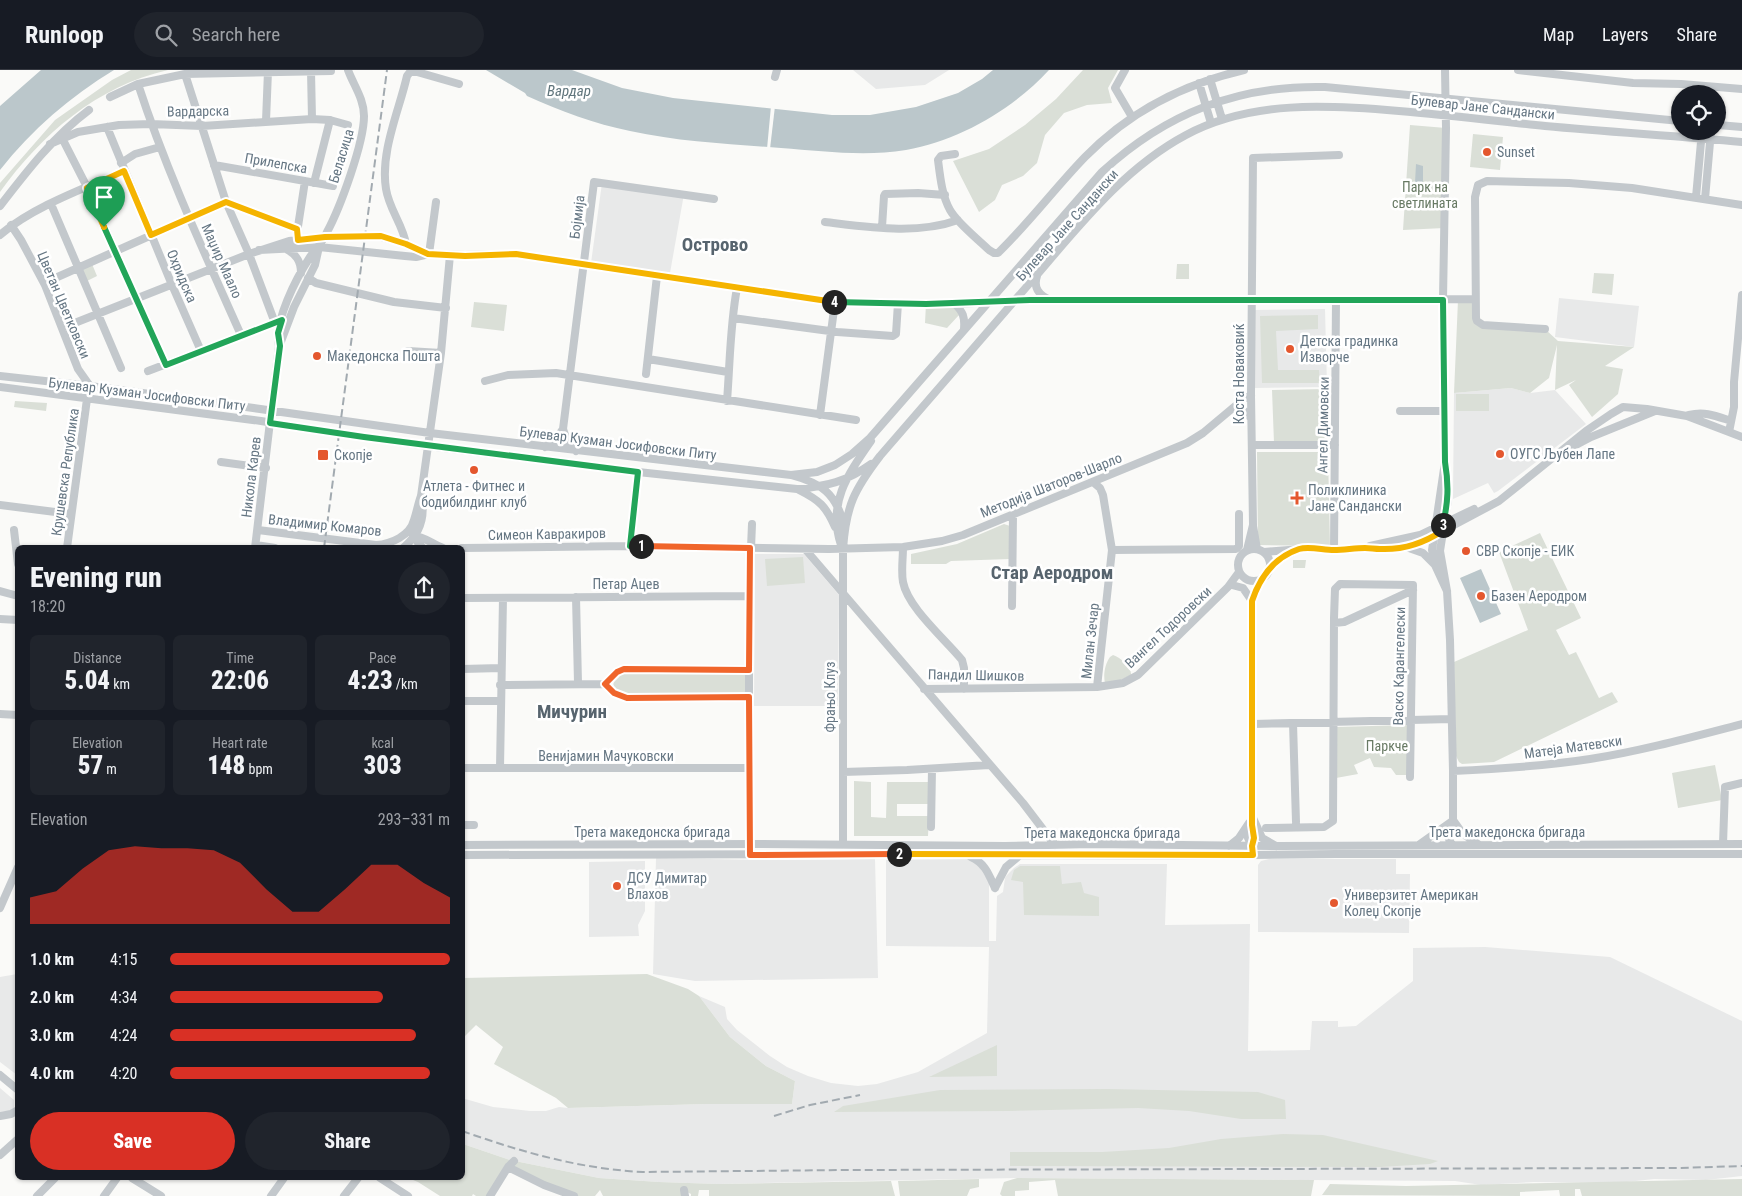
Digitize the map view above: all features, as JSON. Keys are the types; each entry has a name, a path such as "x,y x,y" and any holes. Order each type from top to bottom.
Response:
{"street":[{"name":"Беласица","path":"271,410 280,346 308,260 325,237 345,189 363,127 362,102 348,70"},
{"path":"1125,70 1115,88 1132,117"},
{"path":"955,154 941,156 938,160 950,210 989,250 998,253 1086,156 1114,130 1170,95 1199,83 1244,70"},
{"path":"1444,70 1446,115 1443,300 1445,462 1440,528 1441,560 1447,591 1450,640 1453,771 1452,820 1447,835 1452,845 1451,855"},
{"path":"1518,70 1671,87"},
{"path":"266,121 268,71"},
{"path":"311,71 312,119"},
{"path":"110,97 138,84 185,74 331,71"},
{"path":"406,244 391,209 386,189 385,170 407,76 410,72 416,72 459,84"},
{"path":"148,371 278,322 226,202 185,74"},
{"path":"1210,80 1222,119"},
{"path":"1199,83 1211,123"},
{"name":"Маџир Маало","path":"138,84 160,147 240,335"},
{"name":"Булевар Јане Сандански","path":"845,480 881,427 1089,185 1113,161 1177,118 1216,102 1252,92 1306,86 1352,88 1445,99 1671,120"},
{"path":"1726,90 1742,89"},
{"name":"Булевар Јане Сандански","path":"880,456 1099,204 1139,166 1171,143 1211,123 1269,110 1321,106 1446,115 1547,126 1671,133"},
{"path":"0,206 50,144 70,124 89,110"},
{"name":"Вардарска","path":"50,144 78,132 107,127 151,124 202,126 312,119 330,120 348,125"},
{"path":"314,183 330,120"},
{"path":"1726,126 1742,127"},
{"name":"Охридска","path":"107,127 201,351"},
{"path":"62,138 116,251 166,365"},
{"name":"Булевар Јане Сандански","path":"1726,138 1742,142"},
{"path":"1696,197 1701,140"},
{"path":"1705,199 1711,140"},
{"path":"121,163 135,154 160,147"},
{"name":"Коста Новаковиќ","path":"1247,550 1252,524 1251,395 1254,158 1339,155"},
{"name":"Прилепска","path":"214,164 333,186"},
{"path":"0,235 28,215 124,171"},
{"path":"298,240 297,229 305,181"},
{"name":"Бојмија","path":"563,429 594,182 714,198"},
{"path":"1544,330 1483,325 1477,322 1475,299 1475,192 1478,185 1482,182 1569,182 1632,188 1742,205"},
{"path":"882,226 885,194 911,192 945,195"},
{"path":"44,283 226,202 297,229"},
{"path":"428,254 436,202"},
{"path":"52,204 121,368"},
{"path":"825,222 904,228 942,226 958,220"},
{"name":"Цветан Цветковски","path":"11,226 21,240 44,283 78,369 90,386"},
{"path":"62,328 259,250 298,240 325,237 381,236 428,254"},
{"path":"259,250 319,247 416,257 428,254 516,254 835,302 956,304 1014,301 1475,299"},
{"path":"286,248 298,258 304,277 316,283 394,302 446,308"},
{"path":"430,433 441,354 450,255"},
{"path":"1038,273 1035,281 1038,292 1042,297 1054,301"},
{"path":"646,374 657,276"},
{"name":"Беласица","path":"280,346 278,322 289,299 304,277"},
{"path":"727,401 728,372 737,288"},
{"path":"1729,432 1734,407 1742,295"},
{"name":"Ангел Димовски","path":"1334,550 1336,300"},
{"path":"820,415 835,302"},
{"path":"733,318 832,332 895,335 898,303"},
{"path":"956,304 965,319 964,329"},
{"path":"408,350 441,354"},
{"path":"648,359 728,372"},
{"name":"Цветан Цветковски","path":"67,384 75,378 78,369"},
{"path":"484,380 508,375 556,373 856,420"},
{"name":"Булевар Кузман Јосифовски Питу","path":"0,376 90,386 430,433 791,476 808,480 822,487"},
{"name":"Булевар Кузман Јосифовски Питу","path":"0,388 270,423 428,446 638,472 797,489"},
{"name":"Методија Шаторов-Шарло","path":"842,549 902,547 942,541 1012,515 1187,444 1251,395"},
{"name":"Крушевска Република","path":"67,545 87,399"},
{"path":"1440,528 1464,514 1499,501 1586,431 1620,408 1657,410 1687,416 1742,437"},
{"path":"1234,409 1243,410 1251,418"},
{"name":"Никола Карев","path":"257,545 271,410"},
{"path":"1400,410 1445,411"},
{"path":"1558,454 1591,437 1657,410"},
{"path":"1687,416 1702,413 1712,414 1731,421"},
{"name":"Булевар Јане Сандански","path":"824,470 852,454 881,427"},
{"path":"545,447 556,439 563,429"},
{"path":"563,429 567,441 576,451"},
{"name":"Владимир Комаров","path":"260,530 376,545 388,544 399,538 417,523 417,504 421,496 430,433"},
{"path":"1252,445 1335,445"},
{"path":"797,489 822,487 845,480 880,456"},
{"name":"Фрањо Клуз","path":"843,844 842,549 851,501 880,456"},
{"path":"221,462 266,468"},
{"path":"1445,462 1448,478 1448,500 1432,550 1435,564 1447,591"},
{"name":"Булевар Кузман Јосифовски Питу","path":"791,476 824,470"},
{"path":"630,546 638,472"},
{"name":"Фрањо Клуз","path":"842,549 837,531 838,504 845,480"},
{"name":"Милан Зечар","path":"1093,482 1100,488 1103,496 1112,550 1098,687"},
{"name":"Фрањо Клуз","path":"822,487 838,504 845,527"},
{"path":"797,489 820,502 827,510 837,531"},
{"path":"1448,500 1455,512 1464,514"},
{"path":"0,504 71,514"},
{"path":"1366,548 1380,543 1420,535 1478,513 1486,507"},
{"path":"1112,550 1236,549 1239,546 1239,514"},
{"path":"1012,515 1012,606"},
{"path":"406,545 415,536 417,523"},
{"path":"417,523 425,544"},
{"path":"750,855 749,596 752,524"},
{"name":"Коста Новаковиќ","path":"1252,524 1260,550"},
{"path":"14,530 16,545"},
{"path":"1254,597 1238,566 1238,559 1247,550 1382,549 1406,547 1435,536"},
{"path":"399,538 422,537 425,544"},
{"name":"Симеон Кавракиров","path":"465,548 630,546 842,549"},
{"path":"902,547 902,576 908,594 915,606 962,660 964,689"},
{"path":"1406,547 1423,553 1435,564"},
{"name":"Пандил Шишков","path":"805,549 924,689 1098,687 1123,683"},
{"path":"1253,855 1254,597 1261,579 1269,568 1282,558 1301,549"},
{"path":"1260,550 1268,558 1269,568"},
{"path":"1243,576 1255,581 1261,579"},
{"name":"Вангел Тодоровски","path":"1123,683 1145,670 1230,586 1243,576"},
{"path":"1266,828 1324,827 1333,821 1335,589 1340,584 1413,588"},
{"path":"1230,586 1243,588 1254,597"},
{"path":"1334,623 1344,622 1413,588"},
{"name":"Васко Карангелески","path":"1410,777 1413,588"},
{"path":"0,591 15,595"},
{"name":"Петар Ацев","path":"465,598 749,596"},
{"path":"576,597 578,683"},
{"path":"500,768 503,598"},
{"path":"0,619 15,620"},
{"path":"465,668 501,668"},
{"path":"605,684 617,672 624,669 749,670"},
{"path":"500,685 605,684 614,693 627,698 749,697"},
{"path":"924,689 1023,803 1053,842"},
{"path":"465,702 500,701"},
{"path":"0,714 15,715"},
{"path":"1253,724 1451,719"},
{"path":"1293,723 1296,822"},
{"name":"Матеја Матевски","path":"1453,771 1512,768 1590,759 1698,736 1742,724"},
{"path":"843,772 989,765"},
{"name":"Венијамин Мачуковски","path":"465,768 749,768"},
{"path":"931,828 932,769"},
{"path":"1723,844 1725,787 1742,783"},
{"path":"1229,846 1240,838 1252,816"},
{"path":"1252,816 1262,838 1278,846"},
{"path":"1452,820 1462,834 1480,844"},
{"path":"1418,845 1452,820"},
{"path":"465,825 474,825"},
{"name":"Трета македонска бригада","path":"465,845 1053,842 1229,846 1742,844"},
{"path":"964,854 982,863 995,888 1006,867 1019,856"},
{"name":"Трета македонска бригада","path":"465,855 1742,854"},
{"path":"0,908 15,874"},
{"path":"12,880 15,876"},
{"path":"0,1075 15,1086"},
{"path":"2,1116 15,1114"},
{"path":"0,1155 15,1142"},
{"path":"490,1196 511,1164 550,1187 574,1196"},
{"path":"37,1196 53,1180"},
{"path":"104,1196 116,1180"},
{"path":"135,1180 161,1196"},
{"path":"271,1196 283,1180"},
{"path":"344,1196 356,1180"},
{"path":"383,1180 408,1196"},
{"path":"545,1196 550,1187"}],"shaded area":[{"path":"853,70 949,70 925,85 876,89"},
{"path":"602,183 684,194 670,273 591,263"},
{"path":"1559,298 1639,306 1634,347 1555,337"},
{"name":"Детска градинка Изворче","path":"1325,309 1327,387 1254,388 1254,310"},
{"name":"ОУГС Љубен Лапе","path":"1511,388 1530,393 1555,390 1586,424 1498,491 1494,493 1488,483 1453,499 1454,393"},
{"path":"755,554 804,554 839,595 838,706 754,706"},
{"path":"656,858 761,860 875,859 878,978 695,981 653,974"},
{"path":"972,859 989,882 989,941 996,941 997,896 1003,892 1007,875 1020,864 1167,864 1165,925 1250,924 1248,1051 1310,1050 1312,1021 1338,1021 1338,1027 1356,1026 1413,981 1413,948 1485,947 1610,957 1742,1021 1742,1176 1706,1180 1654,1179 1617,1183 1534,1182 1481,1185 1455,1181 1017,1178 718,1184 599,1178 510,1160 465,1145 465,1099 493,1107 530,1111 546,1111 559,1107 792,1104 795,1081 766,1066 730,1037 699,996 725,1007 727,1019 737,1030 770,1056 787,1067 831,1083 858,1086 877,1084 918,1072 987,1033 989,947 886,946 886,860"},
{"name":"Универзитет Американ Колеџ Скопје","path":"1269,859 1396,859 1396,874 1410,874 1409,933 1258,932 1258,865 1261,861"},
{"name":"ДСУ Димитар Влахов","path":"645,861 645,911 638,925 639,936 589,937 589,862"},
{"path":"15,974 15,1073 0,1062 0,977"},
{"path":"0,1088 14,1100 14,1108 9,1111 0,1112"}],"green space":[{"path":"131,70 168,70 142,77 118,88 94,101 73,116 34,151 0,192 0,183 55,120 112,80"},
{"path":"1083,70 1118,70 1108,88 1112,103 1087,105 1064,113 1045,135 1037,163 1023,176 1002,185 995,200 979,212 953,161 989,149 1025,125 1056,99"},
{"name":"Парк на светлината","path":"1410,125 1446,128 1444,228 1403,230"},
{"name":"Sunset","path":"1473,134 1503,137 1500,170 1470,167"},
{"path":"92,264 97,276 87,281 81,269"},
{"path":"1177,264 1189,264 1189,279 1176,279"},
{"path":"1594,273 1614,274 1612,295 1592,293"},
{"path":"1475,299 1477,322 1545,329 1558,341 1634,347 1605,366 1623,369 1618,394 1592,417 1569,385 1576,380 1555,390 1557,345 1549,378 1530,393 1511,388 1454,393 1458,300"},
{"path":"474,302 507,305 504,331 471,327"},
{"path":"926,304 955,304 959,315 947,328 925,323"},
{"path":"1318,315 1318,329 1276,331 1278,370 1319,370 1320,383 1262,383 1260,316"},
{"path":"1326,389 1327,444 1274,443 1272,390"},
{"path":"1456,394 1489,394 1489,411 1456,411"},
{"path":"15,401 47,403 46,411 14,407"},
{"path":"1257,452 1328,452 1330,546 1258,545"},
{"path":"1004,524 1010,526 1010,559 951,561 946,564 911,564 911,554 957,544"},
{"path":"1540,533 1581,618 1556,630 1569,655 1576,652 1599,698 1612,692 1618,702 1494,762 1462,764 1456,756 1454,662 1528,630 1499,552"},
{"path":"803,557 805,583 767,586 765,559"},
{"path":"1293,560 1306,560 1305,568 1293,568"},
{"path":"1113,655 1125,663 1130,669 1131,675 1116,682 1105,683 1106,666 1108,660"},
{"path":"623,672 745,672 745,694 622,694 615,688 614,681"},
{"name":"Паркче","path":"1408,725 1408,775 1396,775 1391,768 1374,767 1370,758 1354,765 1358,774 1336,778 1336,727"},
{"path":"1715,765 1722,800 1678,808 1672,773"},
{"path":"854,781 871,782 871,817 886,818 887,782 929,782 928,804 897,804 897,816 929,816 928,836 854,836"},
{"path":"1020,866 1060,866 1062,884 1081,882 1084,893 1099,897 1099,916 1024,915 1023,882 1011,880 1014,870"},
{"path":"647,974 688,989 699,996 730,1037 766,1066 795,1081 792,1104 706,1104 568,1108 556,1098 494,1064 503,1047 476,1025 465,1036 465,978"},
{"path":"997,1045 997,1076 929,1077"},
{"path":"1107,1089 1258,1092 1285,1100 1286,1119 1241,1119 1189,1111 1138,1108 834,1112 843,1106 940,1090"},
{"path":"1283,1134 1323,1135 1438,1161 1430,1164 1380,1167 1010,1166 1010,1152 1102,1152 1169,1148 1221,1139"},
{"path":"465,1145 510,1160 599,1178 718,1184 891,1181 895,1196 709,1196 709,1190 699,1190 698,1196 691,1196 691,1194 685,1191 685,1196 603,1196 600,1190 595,1196 574,1196 508,1167 490,1196 476,1196 473,1194 472,1196 440,1196 413,1180 465,1180"},
{"path":"1017,1178 1314,1180 1311,1196 1058,1196 1055,1180 1029,1182 1029,1190 1015,1191 1015,1196 1002,1196 1000,1194 1004,1182"},
{"path":"979,1179 979,1187 970,1189 967,1196 900,1196 898,1181"},
{"path":"1742,1179 1742,1196 1582,1196 1580,1189 1575,1189 1575,1196 1560,1196 1559,1190 1520,1192 1520,1196 1322,1195 1330,1184 1406,1186"}],"water":[{"path":"41,70 114,70 82,91 52,115 25,141 0,170 0,106"},
{"name":"Вардар","path":"486,70 572,70 622,88 673,98 832,115 870,115 916,107 958,93 993,70 1049,70 1019,98 965,131 946,139 906,150 859,153 724,144 649,135 617,128 552,107 527,96"},
{"path":"1416,164 1423,166 1423,186 1415,183"},
{"name":"Базен Аеродром","path":"1481,569 1501,614 1480,623 1460,578"}],"pier":[{"path":"771,106 775,106 770,149 767,149"}],"railway":[{"path":"324,545 387,70"},
{"path":"774,1116 810,1105 860,1095"},
{"path":"465,1132 551,1158 597,1167 643,1172 1679,1168 1742,1166"}],"place":[{"name":"Sunset","path":"1487,152"},
{"name":"Детска градинка Изворче","path":"1290,349"},
{"name":"Македонска Пошта","path":"317,356"},
{"name":"ОУГС Љубен Лапе","path":"1500,454"},
{"name":"Скопје","path":"323,455"},
{"name":"Атлета - Фитнес и бодибилдинг клуб","path":"474,470"},
{"name":"Поликлиника Јане Сандански","path":"1297,498"},
{"name":"СВР Скопје - ЕИК","path":"1466,551"},
{"name":"Базен Аеродром","path":"1481,596"},
{"name":"ДСУ Димитар Влахов","path":"617,886"},
{"name":"Универзитет Американ Колеџ Скопје","path":"1334,903"}],"district":[{"name":"Острово","path":"715,244"},
{"name":"Стар Аеродром","path":"1052,572"},
{"name":"Мичурин","path":"572,711"}],"route":[{"path":"124,171 151,235 226,202 297,229 298,240 325,237 381,236 428,254 465,256 516,254 835,302 926,304 1030,300 1443,300 1445,462 1448,478 1448,500 1442,531 1422,542 1406,547 1349,550 1301,549 1282,558 1269,568 1261,579 1252,601 1253,855 750,855 749,697 627,698 614,693 605,684 617,672 624,669 749,670 750,548 630,546 638,472 428,446 270,423 280,346 278,333 282,320 166,365 104,227 87,188 124,171"}]}
